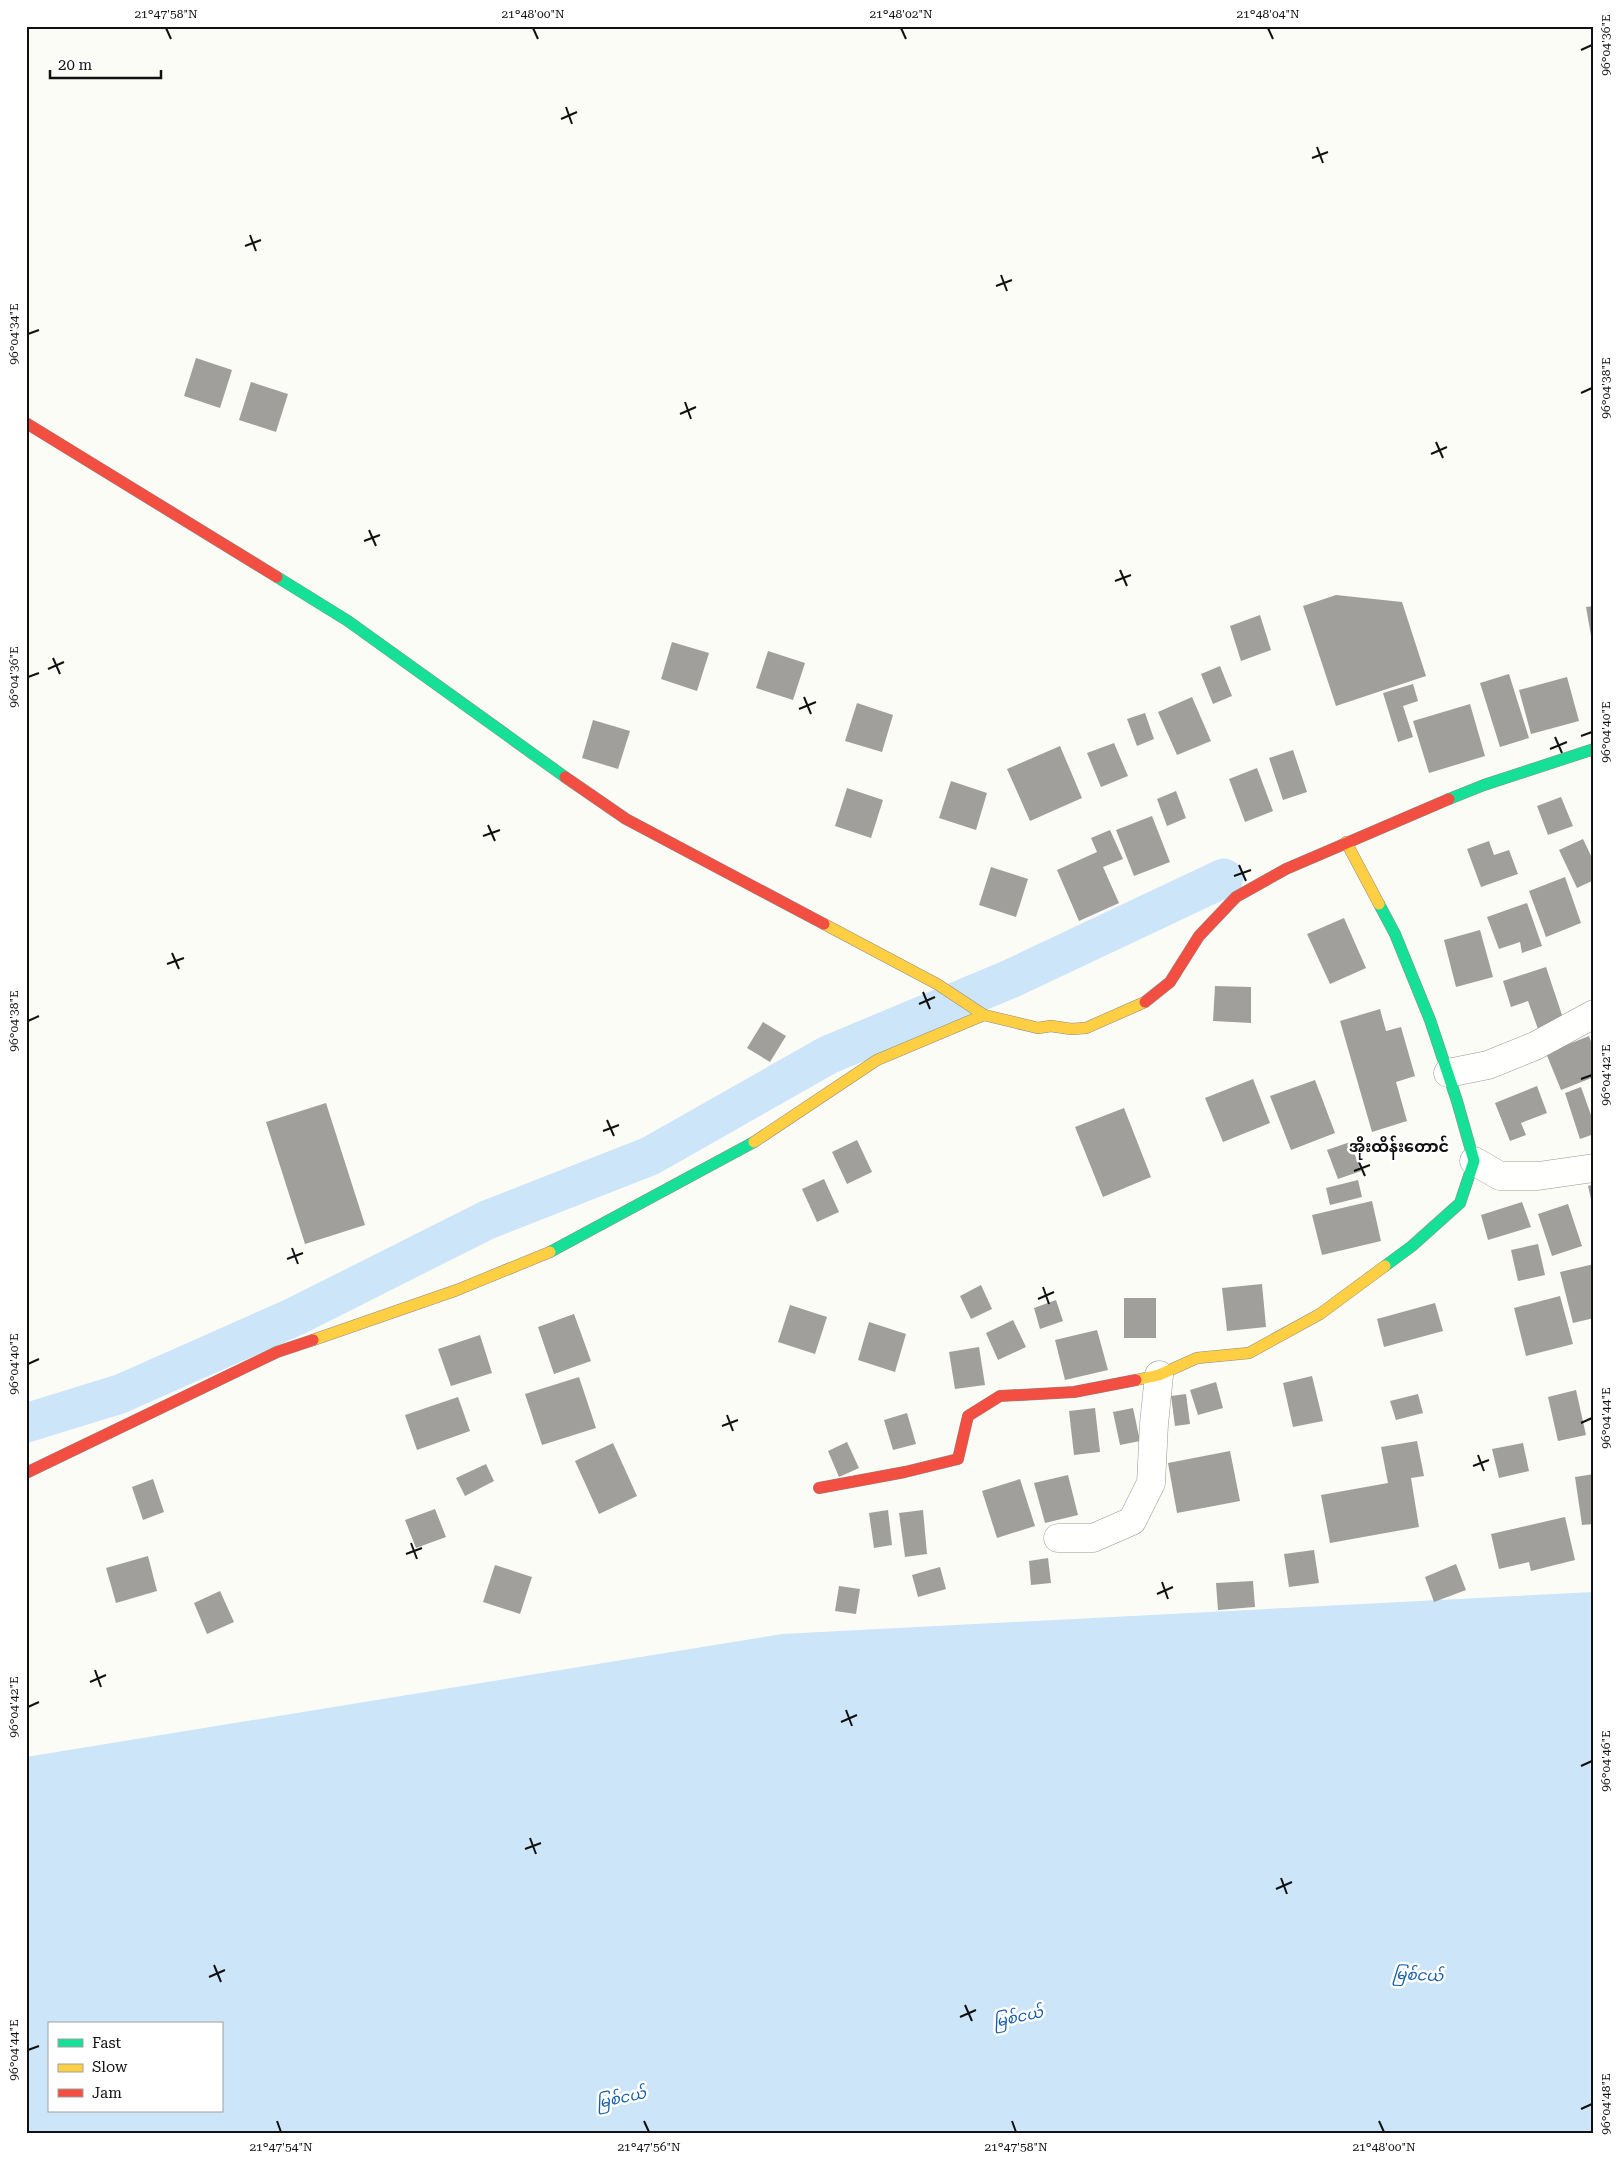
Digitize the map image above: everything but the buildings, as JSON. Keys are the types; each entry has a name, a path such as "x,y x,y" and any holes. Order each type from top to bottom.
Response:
{"street":[{"path":"26,424 348,621 626,820 937,984 984,1015 1038,1028 1051,1026 1071,1029 1086,1028 1145,1002 1170,982 1199,936 1236,898 1286,869 1484,785 1594,749"},
{"path":"819,1488 905,1472 958,1459 968,1416 1000,1396 1074,1392 1159,1375 1197,1358 1250,1353 1320,1314 1412,1246 1460,1203 1474,1161 1448,1074 1430,1020 1395,934 1346,842"},
{"path":"1448,1074 1488,1065 1535,1046 1594,1014"},
{"path":"26,1472 277,1352 457,1290 552,1251 763,1137 877,1060 984,1015"},
{"path":"1474,1161 1500,1176 1538,1176 1594,1168"},
{"path":"1058,1538 1093,1538 1132,1521 1151,1483 1159,1375"}],"water":[{"name":"မြစ်ငယ်","path":"1594,1592 1594,2134 26,2134 26,1757 782,1634"}],"waterway":[{"path":"26,1423 120,1394 296,1316 487,1220 650,1156 828,1055 1010,979 1224,878"}],"traffic: fast":[{"path":"277,577 348,621 565,777"},
{"path":"1449,799 1484,785 1594,749"},
{"path":"1379,904 1395,934 1430,1020 1457,1101 1474,1161 1460,1203 1412,1246 1385,1266"},
{"path":"550,1252 754,1142"}],"traffic: slow":[{"path":"1346,842 1379,904"},
{"path":"824,924 937,984 984,1015"},
{"path":"754,1142 877,1060 984,1015 1038,1028 1051,1026 1071,1029 1086,1028 1145,1002"},
{"path":"313,1340 457,1290 550,1252"},
{"path":"1136,1380 1159,1375 1197,1358 1249,1353 1320,1314 1385,1266"}],"traffic: jam":[{"path":"26,423 277,577"},
{"path":"565,777 626,819 824,924"},
{"path":"1145,1002 1170,982 1199,936 1236,897 1286,869 1449,799"},
{"path":"26,1473 277,1352 313,1340"},
{"path":"819,1488 905,1472 958,1459 968,1416 1000,1396 1074,1392 1136,1380"}],"district":[{"name":"အိုးထိန်းတောင်","path":"1399,1146"}]}
